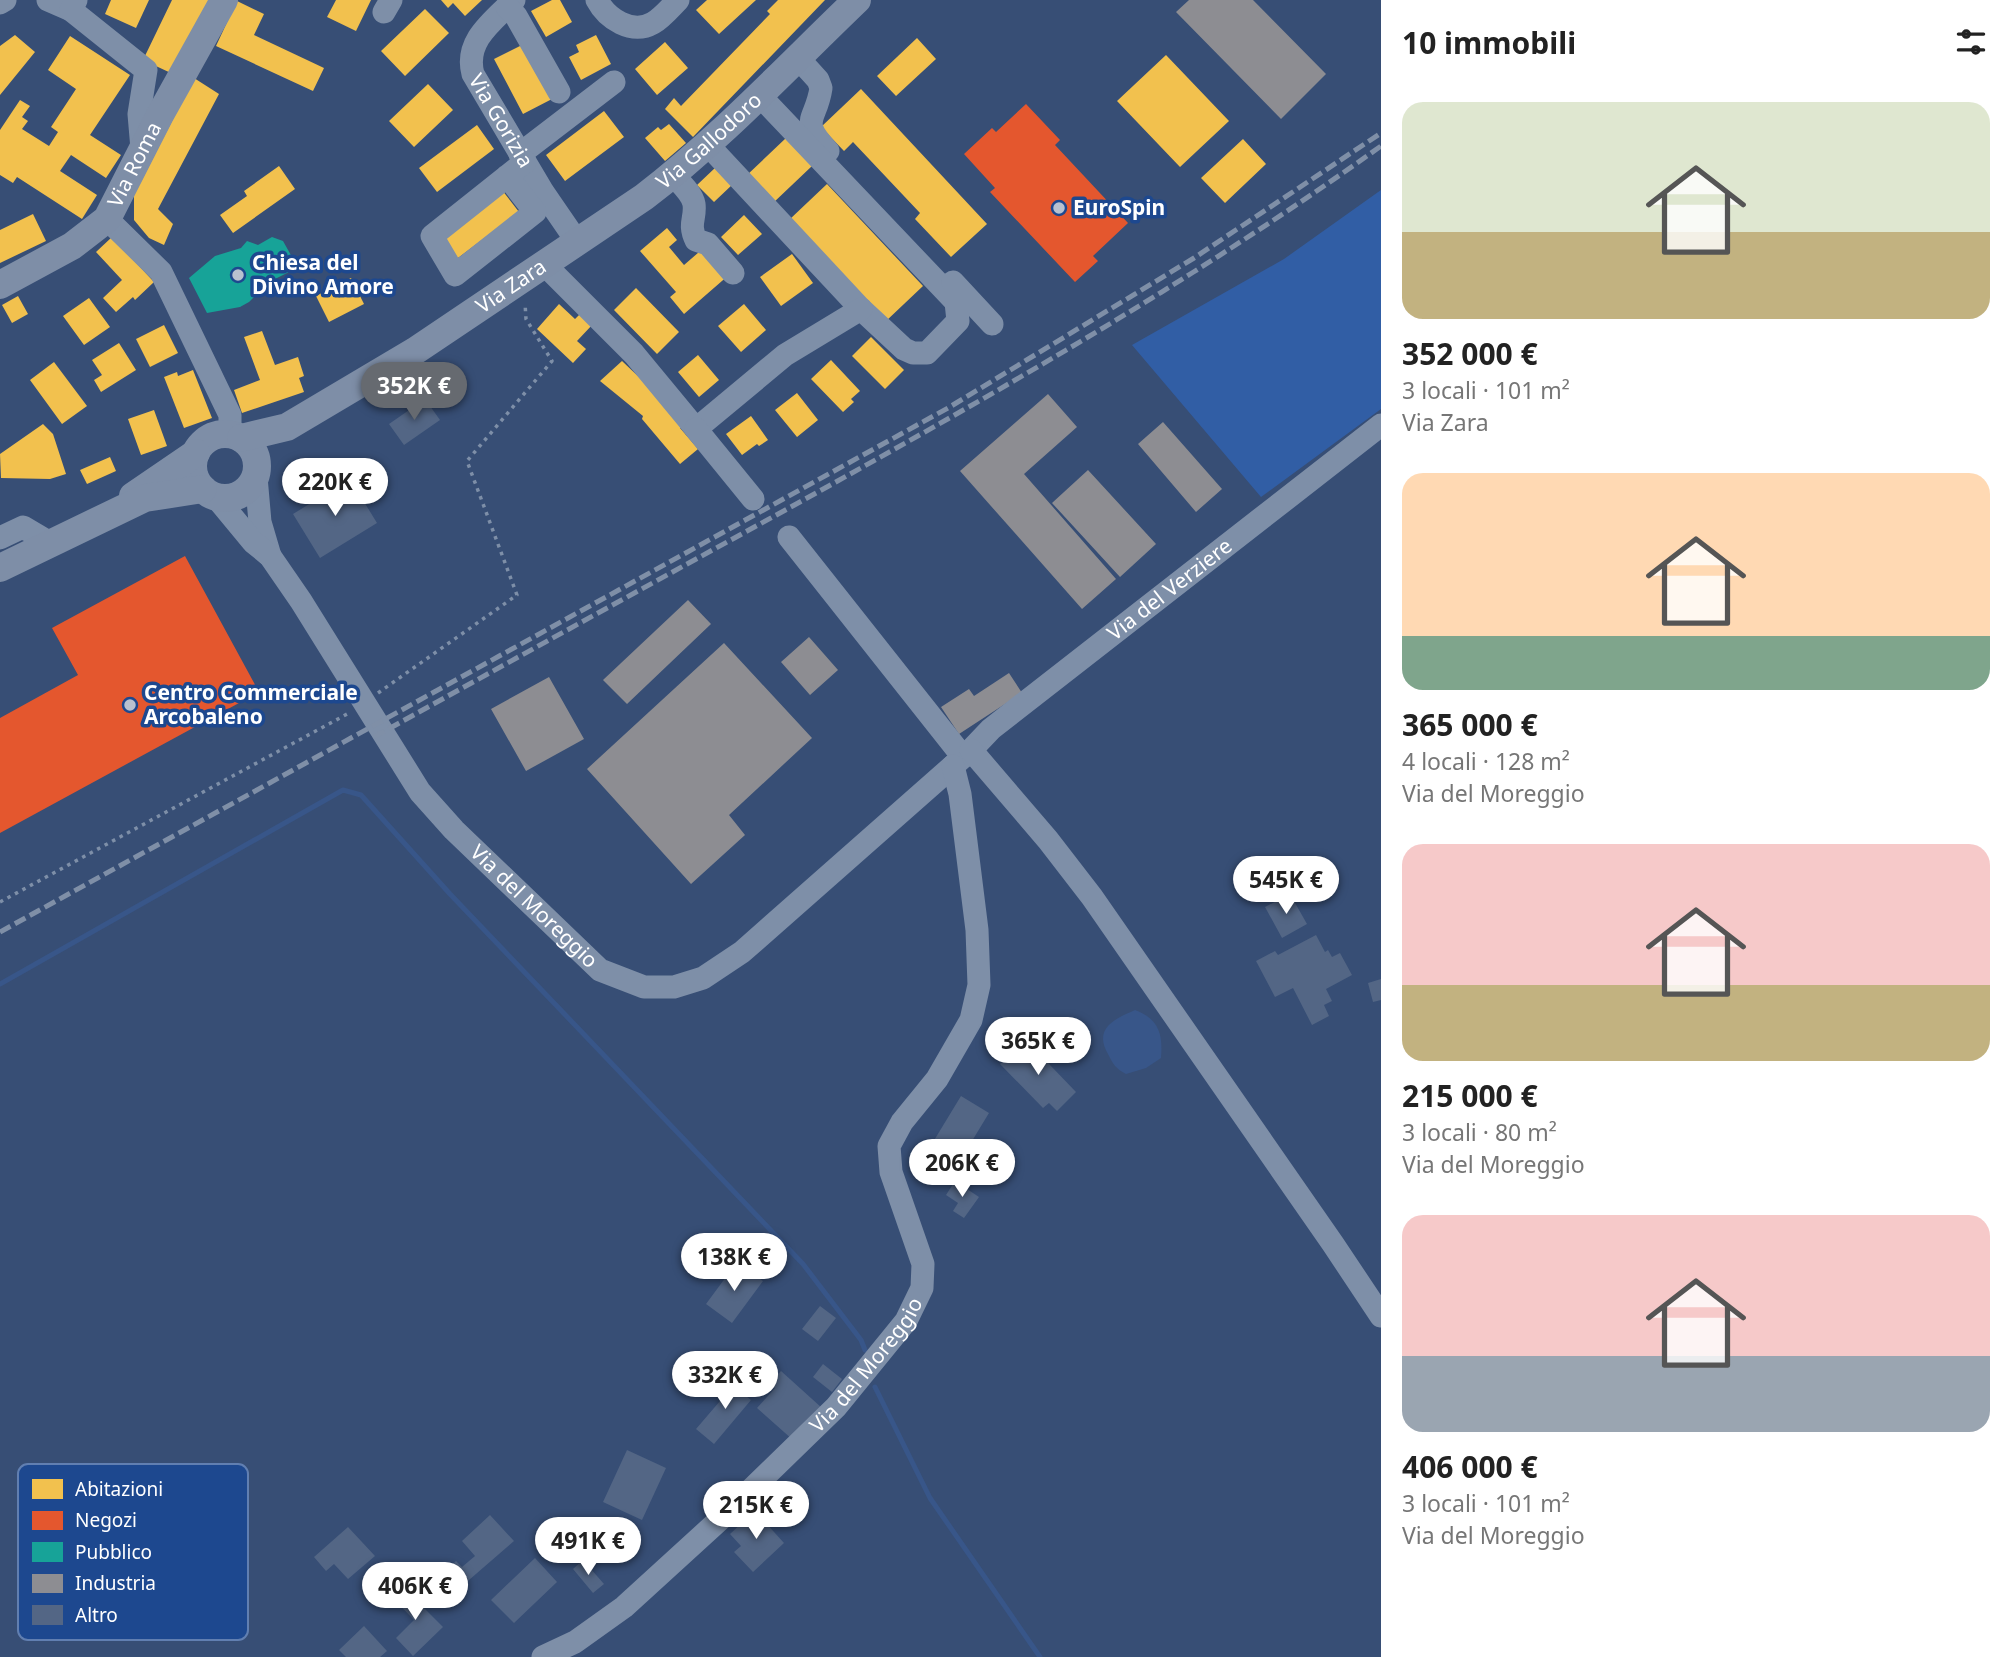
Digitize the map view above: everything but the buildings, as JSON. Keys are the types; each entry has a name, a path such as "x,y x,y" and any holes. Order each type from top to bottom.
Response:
{"main road":[{"name":"Via Roma","path":"0,285 72,246 107,219 223,0"},
{"name":"Via Gallodoro","path":"545,265 673,175 761,97 857,0"},
{"name":"Via Zara","path":"235,436 287,427 415,351 545,265"},
{"name":"Via Zara","path":"256,470 287,427"},
{"path":"0,568 145,498 209,493 224,498 240,494 252,484 256,470 252,449 235,436 208,439 196,453 102,518"},
{"path":"196,453 194,473 209,493"}],"street":[{"path":"0,3 5,0"},
{"path":"48,0 73,5 146,70 139,114 142,149"},
{"path":"597,0 603,11 624,25 641,27 654,23 678,0"},
{"path":"510,4 559,92"},
{"name":"Via Gorizia","path":"510,4 478,37 472,48 470,62 473,74 517,164 578,243"},
{"path":"798,58 818,80 821,89 810,122 811,131 992,324"},
{"path":"517,164 535,212 455,275 432,236 517,164 614,82"},
{"path":"708,145 860,309 904,349 920,354 927,353 958,320 956,302 761,97"},
{"path":"673,175 690,195 695,206 691,229 696,240 708,244 733,273"},
{"path":"107,219 161,272 230,415 235,436"},
{"name":"Via Zara","path":"545,265 634,354 752,499"},
{"path":"696,429 785,355 860,309"},
{"name":"Via del Verziere","path":"962,758 992,729 1381,425"},
{"name":"Via del Moreggio","path":"256,470 260,522 270,556"},
{"name":"Via del Moreggio","path":"209,493 253,542 270,556 420,792 454,830 600,970 644,987 674,986 703,978 741,952 962,758"},
{"path":"0,538 23,527 50,543"},
{"name":"Via del Moreggio","path":"789,537 962,758 1048,840 1092,897 1334,1244 1381,1316"},
{"name":"Via del Moreggio","path":"543,1657 575,1642 624,1607 796,1446 836,1407 906,1321 922,1288 923,1264 891,1172 889,1146 902,1122 937,1079 971,1020 979,985 975,917 960,794 962,758"}],"path":[{"path":"372,698 517,595 467,461 552,361 526,319 524,297"},
{"path":"0,902 349,713"}],"shaded area":[{"path":"1381,190 1381,409 1261,497 1132,345 1284,259"},
{"path":"1135,1010 1149,1018 1158,1028 1161,1058 1146,1068 1126,1074 1112,1061 1103,1037 1108,1026"}],"waterway":[{"path":"0,984 343,790 361,795 450,894 803,1264 861,1340 865,1350"},
{"path":"875,1387 930,1498 1040,1657"}],"railway":[{"path":"0,932 948,408 1194,258 1381,133"},
{"path":"374,737 1010,383 1235,245 1381,146"}],"place":[{"name":"EuroSpin","path":"1059,208"},
{"name":"Chiesa del Divino Amore","path":"238,275"},
{"name":"Centro Commerciale Arcobaleno","path":"130,705"}]}
